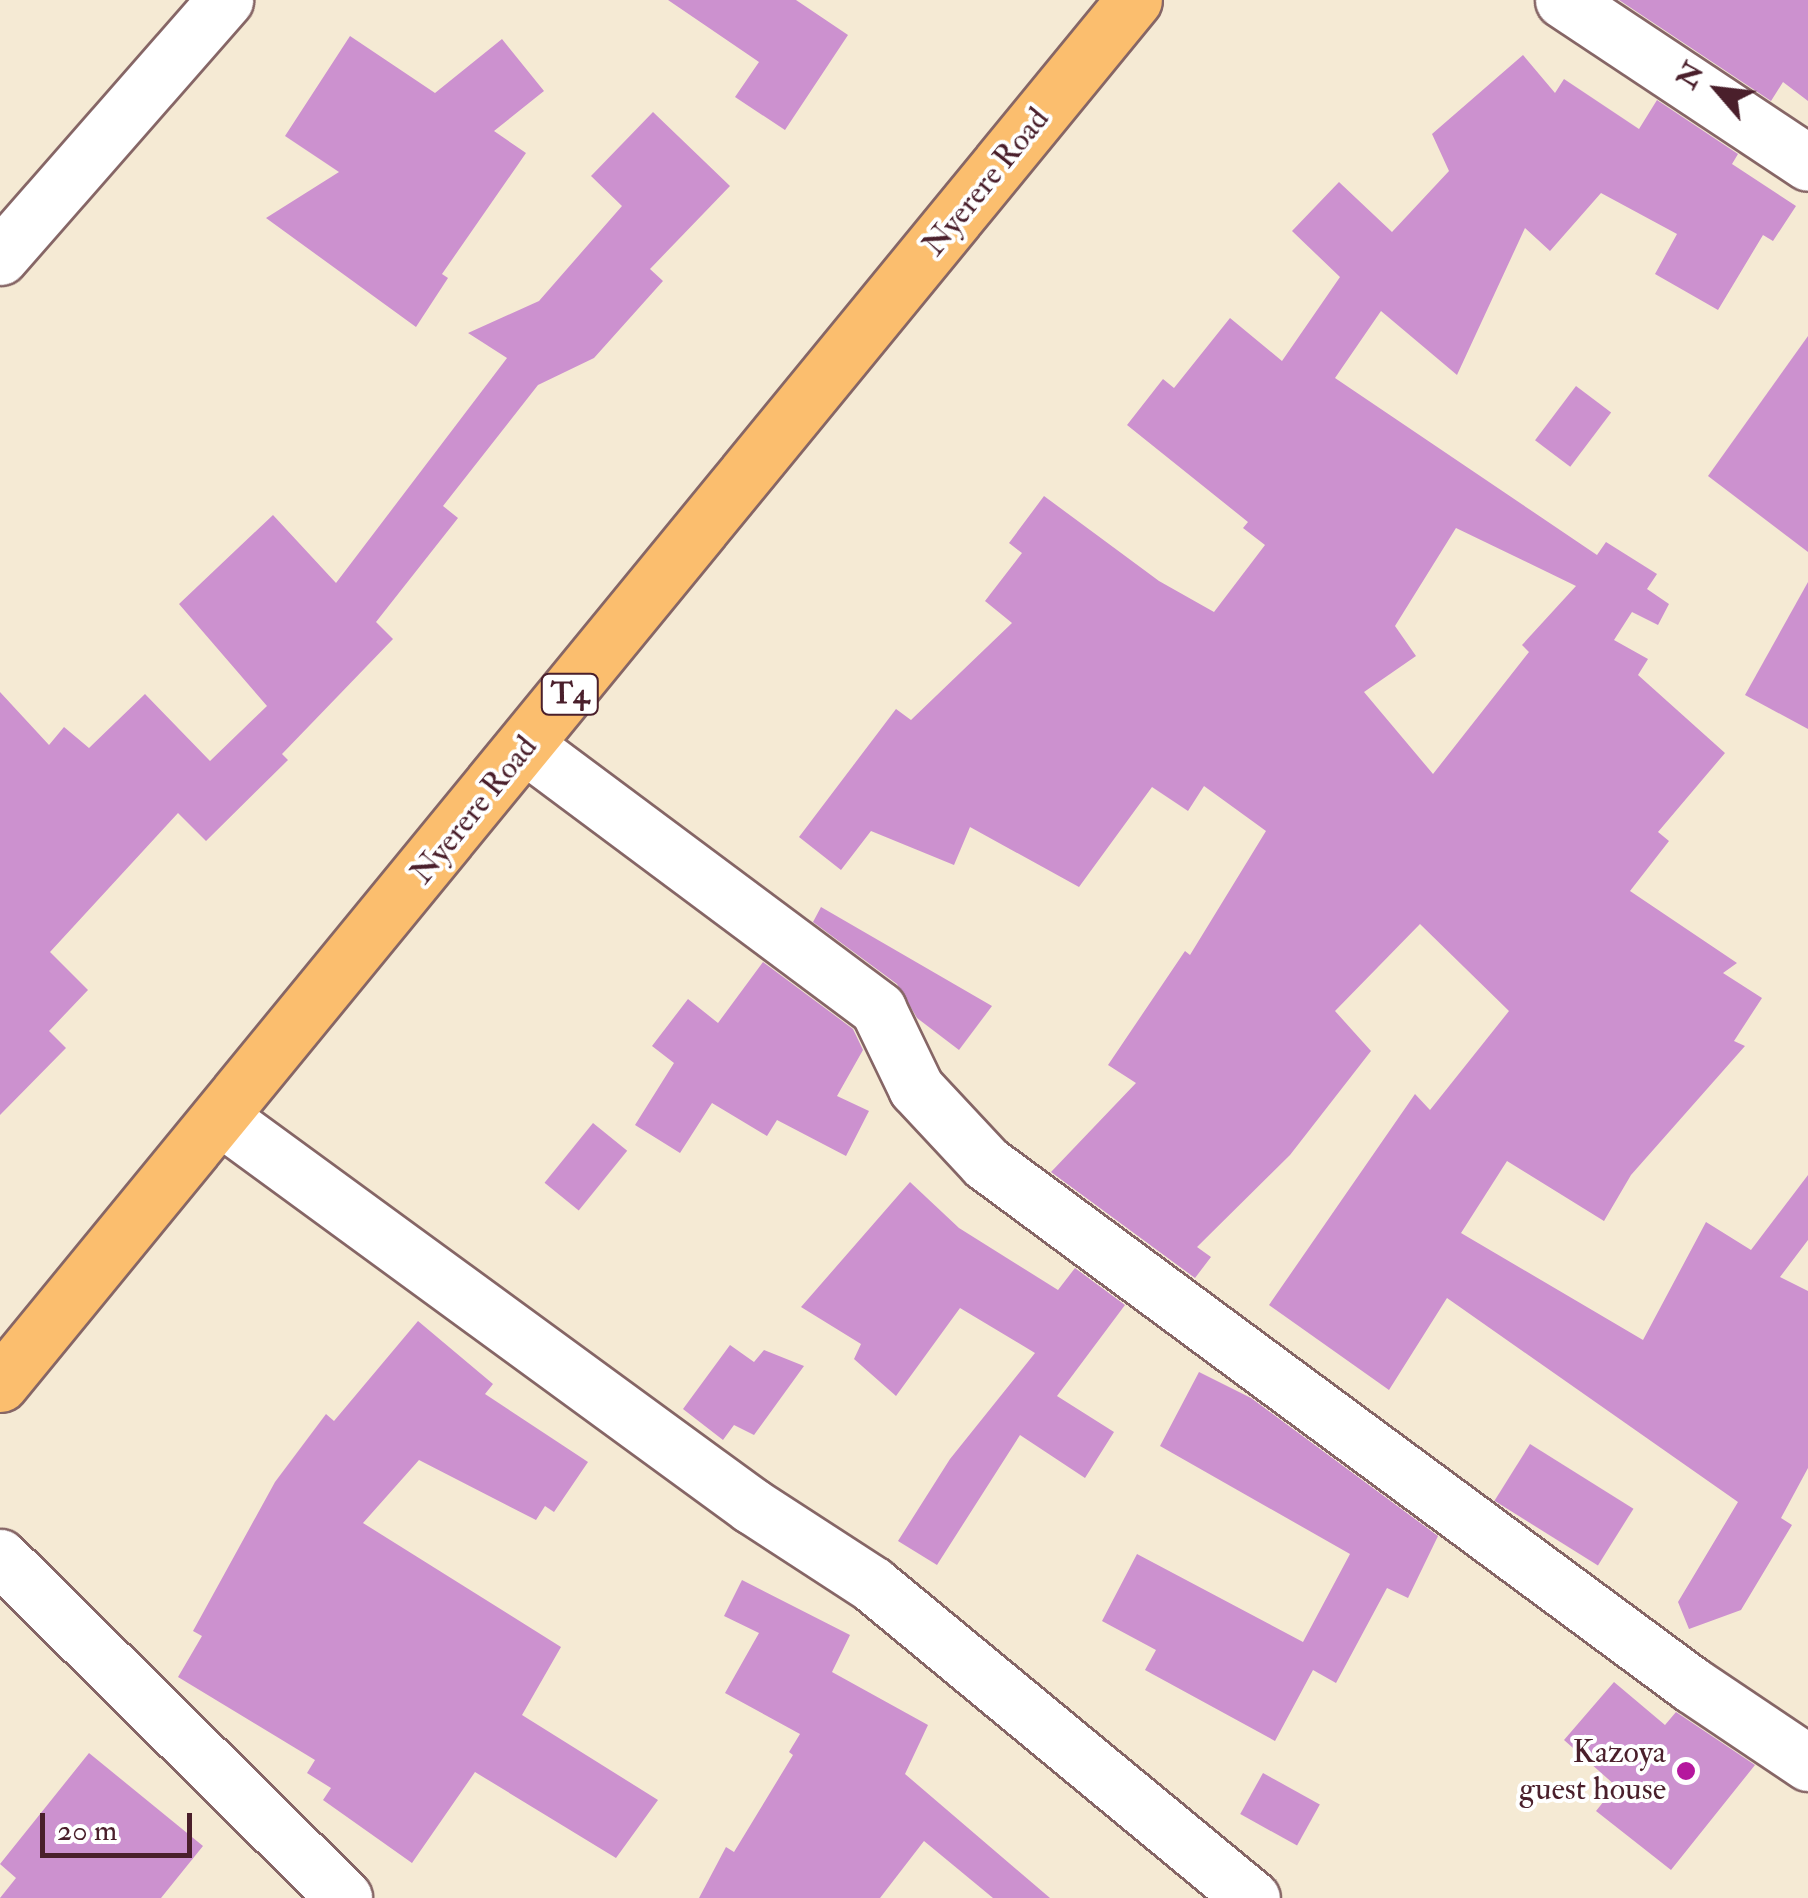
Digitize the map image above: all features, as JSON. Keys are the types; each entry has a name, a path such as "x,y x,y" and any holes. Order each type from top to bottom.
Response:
{"highway":[{"name":"Nyerere Road","path":"0,1384 1134,0"}],"street":[{"path":"0,257 225,0"},
{"path":"1563,0 1808,163"},
{"path":"526,746 758,924 855,988 894,1030 916,1088 934,1113 986,1164 1676,1674 1808,1763"},
{"path":"221,1118 752,1506 872,1584 1252,1898"},
{"path":"0,1557 344,1898"}],"building":[{"path":"668,0 796,0 848,35 785,130 735,97 759,62"},
{"path":"1619,0 1808,0 1808,101 1783,82 1771,101"},
{"path":"350,36 435,93 502,39 544,91 494,131 526,153 442,274 448,278 416,327 266,218 339,172 285,136"},
{"path":"1523,55 1555,93 1564,79 1639,129 1657,100 1738,154 1732,164 1796,206 1773,241 1763,235 1718,310 1655,274 1677,234 1601,193 1550,251 1525,228 1457,375 1381,311 1335,378 1597,555 1606,542 1657,574 1647,589 1669,604 1658,625 1632,612 1614,640 1648,659 1638,675 1725,753 1658,832 1669,841 1630,891 1737,963 1723,973 1762,998 1734,1041 1745,1046 1631,1175 1604,1221 1507,1161 1461,1233 1643,1340 1706,1222 1751,1250 1808,1175 1808,1240 1780,1277 1808,1291 1808,1468 1781,1518 1792,1525 1741,1610 1689,1629 1678,1602 1738,1502 1447,1298 1389,1390 1269,1305 1415,1094 1430,1110 1509,1011 1420,924 1335,1011 1371,1051 1290,1155 1197,1247 1211,1257 1195,1278 1051,1172 1136,1083 1108,1065 1185,951 1190,955 1266,831 1204,786 1188,811 1152,787 1079,887 970,827 954,865 871,831 841,870 799,837 896,709 911,720 1012,623 985,601 1022,553 1009,543 1044,496 1159,581 1214,612 1265,545 1243,528 1248,522 1127,425 1163,379 1174,388 1230,318 1282,361 1340,277 1292,231 1339,182 1392,232 1449,171 1432,134","holes":["1456,528 1576,586 1522,645 1529,652 1433,774 1364,692 1416,656 1395,626"]},
{"path":"653,112 730,186 650,269 663,281 594,358 538,385 443,506 458,518 376,622 393,639 282,754 288,760 206,841 178,813 50,952 88,990 49,1031 66,1048 0,1115 0,692 49,745 64,727 89,748 145,694 210,761 267,706 179,604 273,515 336,583 507,358 468,333 539,301 622,206 591,176"},
{"path":"1808,336 1808,552 1708,476"},
{"path":"1576,386 1611,412 1570,467 1535,440"},
{"path":"1808,582 1808,729 1745,695"},
{"path":"821,907 992,1006 959,1050 917,1018 897,984 813,922"},
{"path":"763,962 853,1029 863,1050 837,1096 869,1111 846,1156 777,1120 767,1136 712,1103 680,1153 635,1125 674,1063 652,1046 688,999 718,1023"},
{"path":"593,1123 627,1151 579,1211 545,1183"},
{"path":"910,1182 959,1228 1058,1290 1075,1268 1125,1305 1057,1396 1114,1432 1085,1478 1020,1435 937,1565 898,1541 950,1459 1035,1353 960,1308 896,1396 854,1359 861,1344 801,1307"},
{"path":"418,1321 493,1384 485,1394 588,1462 554,1512 545,1506 536,1520 419,1460 363,1523 561,1647 522,1715 658,1800 616,1858 475,1772 412,1863 323,1800 331,1788 307,1773 315,1760 178,1677 202,1636 193,1631 275,1482 326,1414 334,1421"},
{"path":"730,1345 754,1362 764,1350 804,1366 754,1435 734,1425 723,1440 683,1409"},
{"path":"1199,1372 1251,1398 1438,1536 1408,1598 1387,1588 1336,1683 1313,1670 1275,1741 1145,1670 1156,1650 1102,1621 1137,1554 1303,1642 1350,1554 1160,1446"},
{"path":"1530,1444 1633,1509 1598,1565 1494,1501"},
{"path":"742,1580 850,1635 832,1672 928,1725 905,1774 1050,1898 993,1898 924,1841 880,1898 699,1898 726,1847 734,1852 793,1755 789,1752 800,1734 725,1693 759,1633 724,1616"},
{"path":"1614,1682 1665,1725 1676,1712 1755,1765 1671,1870 1596,1811 1616,1786 1564,1740"},
{"path":"89,1753 203,1846 161,1898 0,1898 16,1878 0,1864"},
{"path":"1263,1773 1320,1805 1297,1846 1240,1814"}],"place":[{"name":"Kazoya guest house","path":"1686,1771"}]}
